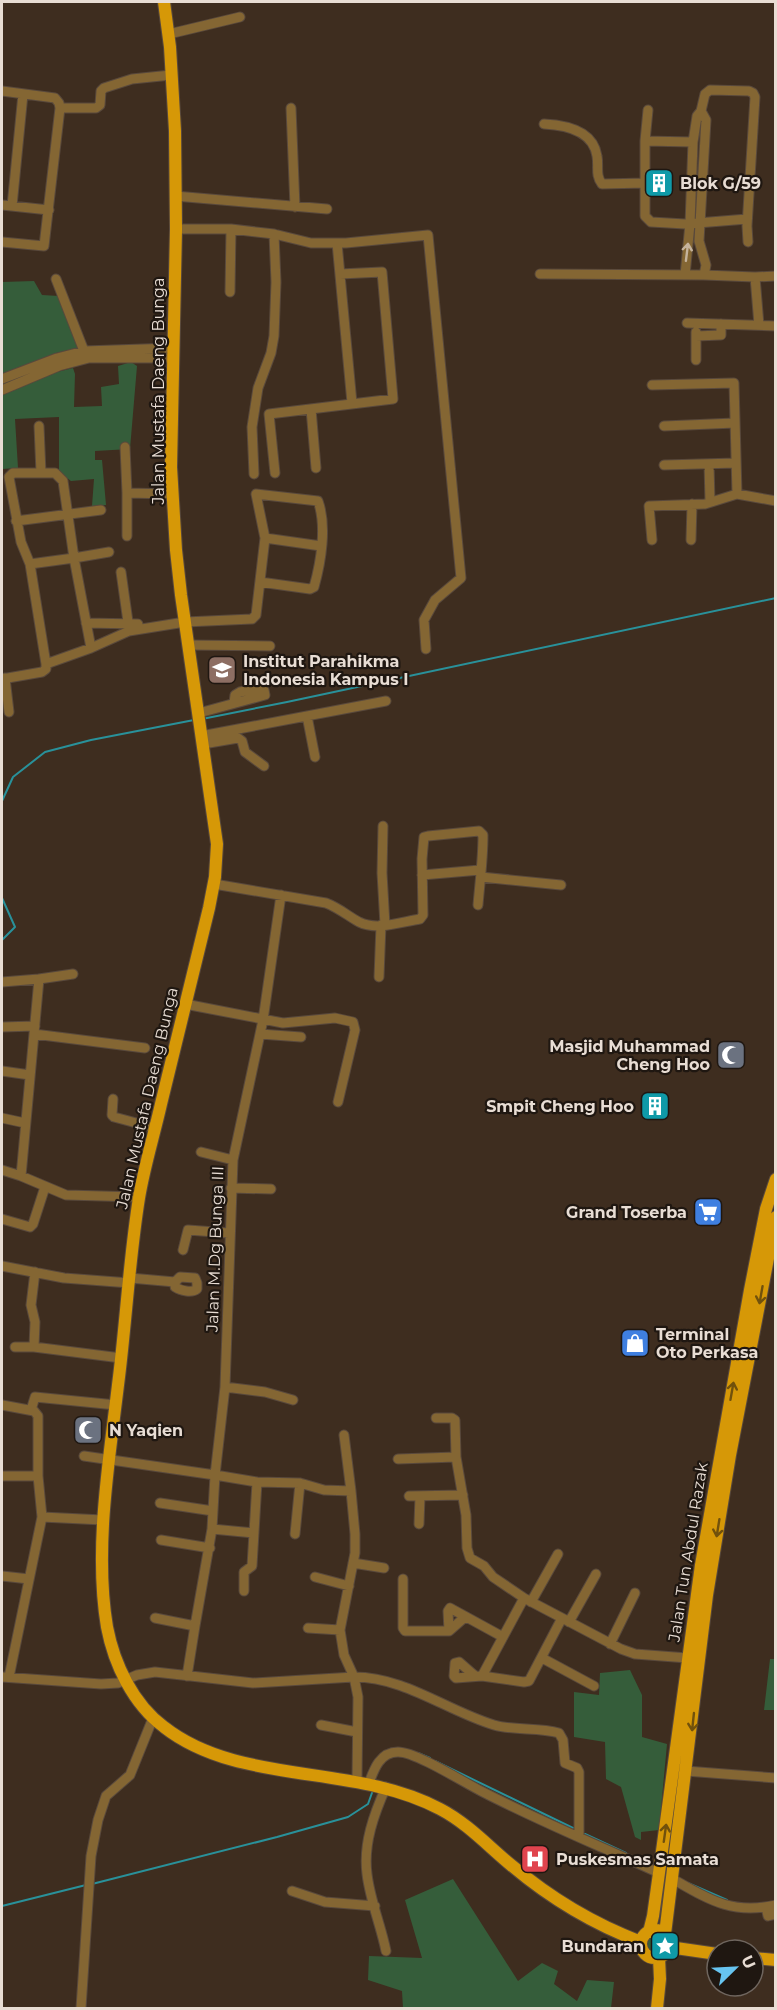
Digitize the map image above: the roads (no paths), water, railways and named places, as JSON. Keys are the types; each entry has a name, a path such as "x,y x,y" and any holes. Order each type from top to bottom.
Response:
{"main road":[{"name":"Jalan Mustafa Daeng Bunga","path":"164,2 169,34 175,131 176,229 171,467 176,550 217,844 214,884 139,1197 103,1520 104,1602 112,1647 125,1680 153,1718 192,1746 240,1762 377,1785 441,1809 546,1892 592,1921 645,1937"},
{"name":"Jalan Tun Abdul Razak","path":"645,1937 665,1876 707,1595 709,1552 750,1290 766,1209 776,1179"},
{"name":"Jalan Tun Abdul Razak","path":"683,1764 688,1658 776,1217"},
{"name":"Jalan Tun Abdul Razak","path":"665,1876 665,1934"},
{"path":"657,1931 665,1934 669,1941 666,1953 659,1958 646,1955 642,1950 645,1937 657,1931"},
{"path":"669,1947 705,1952"},
{"path":"657,2008 660,1979 659,1958"}],"street":[{"path":"169,34 240,17"},
{"path":"60,108 96,108 100,105 101,91 104,88 132,79 171,75"},
{"path":"704,275 706,265 695,224 693,142 697,116 701,111 705,94 710,90 749,91 755,97 747,219 748,242"},
{"path":"2,91 55,98 60,108 44,246 2,242"},
{"path":"23,94 7,205 49,210"},
{"path":"291,108 295,207"},
{"path":"648,110 645,141 645,216 647,220 695,224 747,219"},
{"path":"685,275 695,224 706,120 701,111"},
{"path":"544,124 567,126 583,134 597,155 597,177 602,184 645,183"},
{"path":"645,141 693,142"},
{"path":"175,196 327,209"},
{"path":"176,229 231,230 274,234 311,243 338,243 428,235 461,578 435,600 424,620 426,649"},
{"path":"230,292 231,230"},
{"path":"254,474 252,427 258,388 271,353 274,336 276,282 274,234"},
{"path":"338,243 352,403"},
{"path":"275,473 269,414 393,399 382,272 340,274"},
{"path":"540,274 776,276"},
{"path":"755,277 759,325"},
{"path":"56,279 84,351"},
{"path":"696,360 696,336 691,323 776,326"},
{"path":"696,336 721,335 721,324"},
{"path":"2,379 57,358 84,351 173,353"},
{"path":"2,390 59,366 88,358 151,353"},
{"path":"652,385 734,383 737,494"},
{"path":"311,408 316,468"},
{"path":"664,426 735,423"},
{"path":"39,426 41,472"},
{"path":"125,447 127,536"},
{"path":"664,465 736,463"},
{"path":"709,464 710,502"},
{"path":"9,712 3,679 42,672 46,669 46,664 30,564 16,521 9,474 41,472 57,475 63,481 74,558 91,648"},
{"path":"127,494 173,494"},
{"path":"652,540 649,506 710,502 737,494 776,501"},
{"path":"86,623 129,628 185,622 252,619 256,615 265,538 256,495 314,500 319,504 321,546 314,588 260,582"},
{"path":"691,540 692,504"},
{"path":"16,521 101,510"},
{"path":"265,538 321,546"},
{"path":"30,564 109,552"},
{"path":"121,572 129,628"},
{"path":"46,664 91,648 129,628"},
{"path":"188,645 270,646"},
{"path":"202,737 386,701"},
{"path":"199,714 234,703"},
{"path":"307,716 315,757"},
{"path":"202,737 238,738 242,741 245,752 264,766"},
{"path":"379,977 383,925 383,826"},
{"path":"214,884 326,903 359,922 373,926 383,925 422,917 424,837 481,832 483,862 478,905"},
{"path":"423,875 481,873 561,885"},
{"name":"Jalan M.Dg Bunga III","path":"188,1676 210,1548 225,1387 233,1160 263,1020 280,895"},
{"path":"2,982 73,974"},
{"path":"21,1176 39,979"},
{"path":"185,1004 283,1023 335,1018 353,1022 355,1030 338,1102"},
{"path":"2,1027 145,1048"},
{"path":"260,1034 301,1037"},
{"path":"2,1071 30,1075"},
{"path":"113,1099 112,1115 114,1117 155,1128"},
{"path":"2,1118 25,1124"},
{"path":"201,1152 233,1160"},
{"path":"2,1170 72,1196 139,1197"},
{"path":"2,1219 30,1227 45,1187"},
{"path":"231,1188 271,1189"},
{"path":"183,1250 188,1230 230,1233"},
{"path":"2,1266 64,1278 175,1282"},
{"path":"34,1347 35,1322 31,1305 35,1272"},
{"path":"15,1347 34,1347 122,1358"},
{"path":"225,1387 265,1392 293,1400"},
{"path":"31,1410 35,1397 116,1405"},
{"path":"2,1405 31,1410 38,1416 38,1476 42,1517 5,1677 112,1684 155,1672 253,1683 369,1677 402,1686 493,1725 513,1730 559,1733 563,1740 565,1764 577,1768 579,1772 579,1836"},
{"path":"436,1418 455,1420 456,1457 463,1495 469,1556 484,1566 497,1580 528,1600 610,1644 635,1654 688,1658"},
{"path":"344,1436 355,1534 353,1563 340,1630 344,1655 354,1677 358,1697 357,1781"},
{"path":"84,1456 257,1482 300,1484 324,1491 351,1491"},
{"path":"398,1459 456,1457"},
{"path":"2,1476 38,1476"},
{"path":"244,1591 244,1572 252,1566 257,1482"},
{"path":"295,1534 300,1484"},
{"path":"409,1496 463,1495"},
{"path":"419,1524 420,1496"},
{"path":"160,1503 213,1511"},
{"path":"42,1517 103,1520"},
{"path":"212,1529 254,1533"},
{"path":"161,1540 210,1548"},
{"path":"558,1554 478,1676 527,1682 530,1680 596,1574"},
{"path":"353,1563 384,1568"},
{"path":"2,1576 29,1580"},
{"path":"315,1577 349,1586"},
{"path":"403,1579 405,1631 449,1631 465,1617"},
{"path":"610,1644 635,1593"},
{"path":"449,1631 448,1609 452,1608 503,1637"},
{"path":"155,1618 195,1626"},
{"path":"308,1628 340,1630"},
{"path":"542,1658 594,1686"},
{"path":"81,2008 94,1836 104,1799 130,1775 153,1718"},
{"path":"321,1725 357,1732"},
{"path":"386,1952 367,1875 367,1844 376,1810 377,1785 374,1768 384,1757 396,1752 436,1767 482,1791 729,1907 770,1910"},
{"path":"683,1764 776,1778"},
{"path":"292,1891 325,1902 375,1906"}],"waterway":[{"path":"202,719 776,598"},
{"path":"2,801 13,777 45,752 91,740 194,720"},
{"path":"2,898 15,927 2,940"},
{"path":"418,1753 430,1758"},
{"path":"435,1761 573,1828"},
{"path":"92,1884 348,1817 368,1804 373,1790"},
{"path":"585,1834 626,1853"},
{"path":"688,1883 727,1900"},
{"path":"2,1906 86,1885"}],"place":[{"name":"Blok G/59","path":"659,183"},
{"name":"Institut Parahikma Indonesia Kampus I","path":"222,670"},
{"name":"Masjid Muhammad Cheng Hoo","path":"731,1055"},
{"name":"Smpit Cheng Hoo","path":"655,1106"},
{"name":"Grand Toserba","path":"708,1212"},
{"name":"Terminal Oto Perkasa","path":"635,1343"},
{"name":"N Yaqien","path":"88,1430"},
{"name":"Puskesmas Samata","path":"535,1859"},
{"name":"Bundaran","path":"665,1946"}]}
